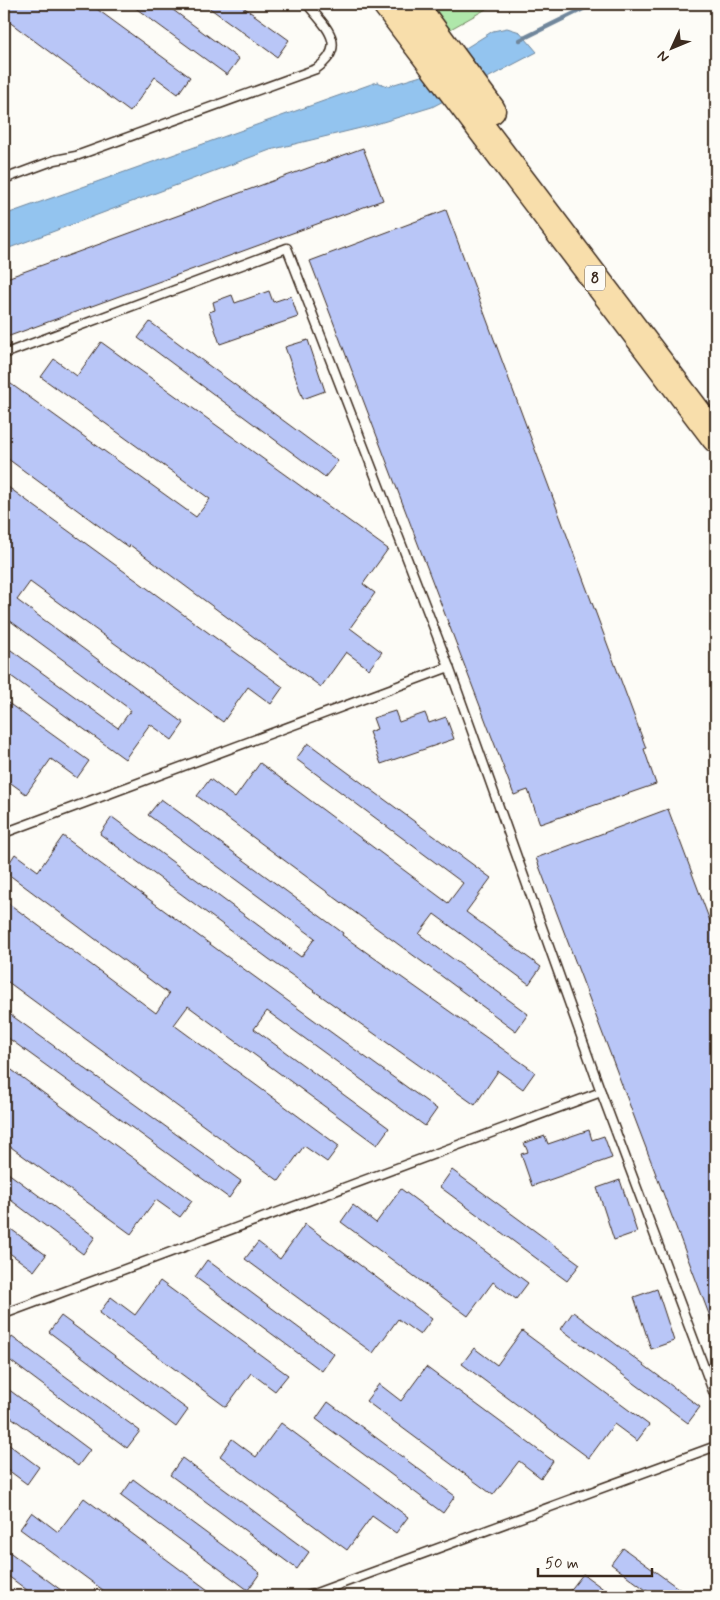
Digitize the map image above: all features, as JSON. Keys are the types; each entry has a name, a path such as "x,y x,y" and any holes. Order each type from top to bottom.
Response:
{"highway":[{"name":"8","path":"388,4 430,43 482,112 716,408"},
{"name":"8","path":"412,4 430,43"},
{"name":"8","path":"482,112 716,438"}],"lane":[{"path":"4,179 55,160 76,156 316,69 325,63 332,54 333,45 328,31 307,4"},
{"path":"4,354 287,248 449,667 601,1092 716,1399"},
{"path":"4,833 449,667"},
{"path":"4,1314 601,1092"},
{"path":"308,1596 716,1446"}],"green space":[{"path":"427,4 495,4 447,31"}],"water":[{"path":"507,28 520,32 537,52 432,107 373,125 270,150 4,250 4,215 377,82 388,86 421,76 493,31"}],"building":[{"path":"4,4 90,4 190,77 178,94 155,77 130,112 4,18"},
{"path":"130,4 165,4 239,59 227,75"},
{"path":"204,4 239,4 289,40 277,57"},
{"path":"363,148 383,200 4,338 4,279"},
{"path":"446,210 646,748 644,749 656,784 540,824 528,790 514,795 310,261"},
{"path":"269,291 273,302 291,296 298,317 220,344 209,312 215,310 213,302 232,295 235,303"},
{"path":"150,322 338,461 325,477 138,338"},
{"path":"308,340 325,391 303,399 285,347"},
{"path":"101,342 388,549 363,584 375,593 350,628 382,652 369,669 346,652 321,687 130,545 129,548 4,456 4,379 196,517 210,499 41,377 54,359 77,376"},
{"path":"4,484 283,687 271,704 248,687 223,722 30,582 17,600 184,723 172,740 150,724 125,759 4,671 4,645 118,728 131,710 5,617 4,619"},
{"path":"4,700 89,761 77,778 51,759 26,794 4,778"},
{"path":"395,711 399,722 425,713 429,723 446,717 454,739 381,764 369,732 377,729 373,718"},
{"path":"308,743 491,878 466,912 541,967 529,984 434,914 419,934 528,1014 516,1031 197,796 210,779 235,798 260,763 448,903 463,883 296,759"},
{"path":"161,799 343,933 342,935 535,1072 523,1089 498,1071 475,1105 269,959 100,834 112,817 301,957 315,938 148,815"},
{"path":"668,809 716,937 715,1330 536,858"},
{"path":"63,836 437,1109 425,1126 267,1011 254,1029 389,1128 377,1145 188,1006 174,1025 339,1146 327,1162 304,1146 279,1181 4,979 4,900 156,1013 169,994 4,871 15,854 38,871"},
{"path":"4,1010 241,1181 229,1198 4,1035"},
{"path":"9,1068 192,1201 180,1217 156,1200 131,1234 4,1142 4,1075"},
{"path":"589,1130 592,1140 604,1136 612,1158 532,1186 521,1154 528,1152 524,1143 545,1136 548,1144"},
{"path":"4,1170 95,1237 83,1254 4,1195"},
{"path":"452,1170 580,1264 567,1281 440,1187"},
{"path":"620,1180 637,1232 614,1240 597,1188"},
{"path":"401,1189 528,1283 516,1299 493,1282 468,1316 341,1222 353,1205 376,1223"},
{"path":"4,1224 46,1255 34,1271 4,1249"},
{"path":"305,1224 432,1319 420,1335 398,1319 373,1353 245,1259 258,1242 280,1259"},
{"path":"207,1260 334,1354 322,1371 195,1277"},
{"path":"160,1281 288,1375 275,1391 251,1373 226,1407 99,1313 111,1297 135,1315"},
{"path":"657,1289 674,1341 651,1349 634,1297"},
{"path":"573,1312 700,1407 688,1423 561,1329"},
{"path":"61,1316 188,1410 176,1427 49,1332"},
{"path":"522,1331 649,1425 637,1441 614,1424 589,1458 462,1364 474,1348 497,1365"},
{"path":"12,1337 140,1431 127,1448 4,1356 4,1349"},
{"path":"426,1367 553,1461 541,1478 519,1461 493,1495 366,1401 379,1384 401,1401"},
{"path":"4,1386 90,1450 78,1466 4,1412"},
{"path":"328,1402 455,1496 443,1513 316,1419"},
{"path":"281,1423 408,1517 396,1533 372,1516 347,1550 220,1456 232,1439 256,1457"},
{"path":"4,1441 39,1467 27,1484 4,1467"},
{"path":"182,1458 309,1552 297,1569 170,1475"},
{"path":"133,1479 260,1573 248,1590 121,1496"},
{"path":"84,1498 216,1596 111,1596 20,1529 32,1512 58,1532"},
{"path":"4,1548 69,1596 35,1596 4,1573"},
{"path":"623,1548 689,1596 654,1596 611,1564"},
{"path":"583,1574 613,1596 566,1596"}],"waterway":[{"path":"520,40 593,4"}]}
